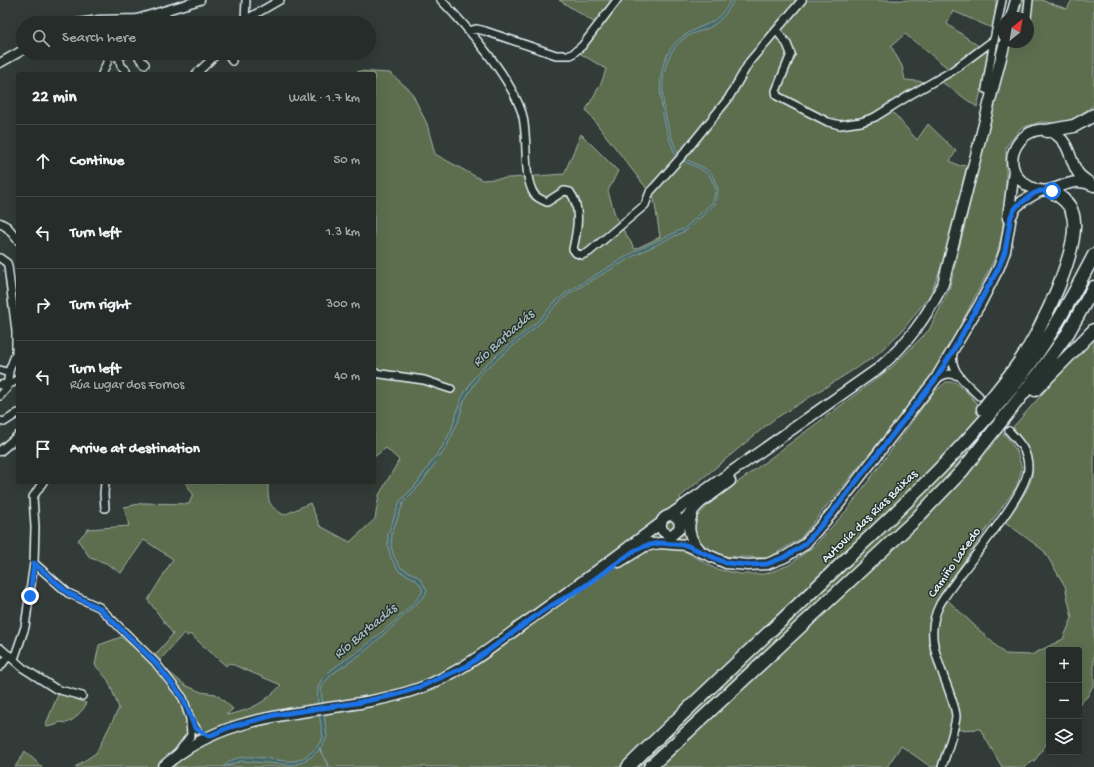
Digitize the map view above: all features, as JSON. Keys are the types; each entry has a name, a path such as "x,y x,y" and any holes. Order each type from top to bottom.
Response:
{"highway":[{"path":"1047,131 1074,126 1094,115"},
{"path":"863,544 977,417 1022,358 1046,316 1074,241 1075,226 1073,213 1069,205 1046,191"},
{"name":"Autovía das Rías Baixas","path":"628,767 916,493 1012,388 1043,344 1067,306 1094,255"},
{"path":"650,767 914,521 962,471 1037,376 1068,332 1094,287"},
{"path":"992,434 1094,330"}],"main road":[{"path":"1013,12 1016,0"},
{"path":"1003,48 943,284 929,311 897,352 880,368 670,515 664,517 661,523 661,529 667,534 689,543 702,552 726,563 748,565 767,564 785,557 804,545 832,513 935,380 944,366 999,267 1005,251 1011,216 1016,207 1046,191 1070,182 1092,185"},
{"path":"1046,191 1021,181 1012,164 1013,152 1018,142 1026,134 1037,131 1047,131 1057,134 1069,149 1079,174 1092,185"},
{"path":"1008,230 1010,193 1014,170"},
{"path":"544,610 582,588 634,551 667,534 675,534 680,525 693,510 820,416 846,392"},
{"path":"689,543 689,521 693,510"},
{"path":"670,515 676,517 689,543"},
{"path":"163,767 175,756 209,736 230,727 275,715 356,703 395,695 420,687 467,666 661,523"},
{"path":"645,546 660,543 689,543"}],"street":[{"path":"149,16 200,0"},
{"path":"244,16 246,0"},
{"path":"252,16 280,0"},
{"path":"441,0 497,68 514,95 522,114 525,129 528,179 534,195 547,202 564,191 570,192 575,199 577,212 576,233 573,249 576,253 582,255 589,252 645,205 650,192 680,159 728,99 750,61 802,0"},
{"path":"468,31 485,31 556,55 571,55 582,46 617,0"},
{"path":"992,92 986,89 1002,0"},
{"path":"1027,0 1027,12"},
{"path":"164,16 168,11"},
{"path":"777,31 788,44 791,54 776,90 777,96 828,122 840,125 861,122 875,117 910,94 952,71 994,40"},
{"path":"0,63 16,54"},
{"path":"103,72 108,60"},
{"path":"120,60 121,66 126,72"},
{"path":"141,60 145,64"},
{"path":"198,72 211,60"},
{"path":"0,223 7,227 16,238"},
{"path":"0,258 7,263 8,266 16,331 16,353 9,373 14,384"},
{"path":"953,351 951,362 953,372"},
{"path":"944,366 947,365 979,396"},
{"path":"0,370 9,373"},
{"path":"935,380 944,374 953,372"},
{"path":"376,373 424,380 451,389"},
{"path":"0,385 14,384"},
{"path":"0,396 14,384"},
{"path":"0,421 4,422 16,414"},
{"name":"Camiño Laxedo","path":"942,767 956,717 948,690 936,661 933,633 934,618 950,589 1013,504 1026,481 1028,468 1026,452 1009,431"},
{"path":"0,451 16,438"},
{"path":"0,667 12,657 25,627 34,563 36,527 33,497 42,484"},
{"path":"105,484 105,508"},
{"path":"34,563 68,593 99,608 155,662 183,698 190,719 197,730 209,736"},
{"path":"0,648 23,668 56,690 82,696"},
{"path":"190,719 191,735 194,745"},
{"path":"175,756 191,735 197,730"}],"green space":[{"path":"559,0 996,0 994,29 953,11 947,24 990,54 977,107 939,80 949,69 905,34 891,46 902,66 905,80 928,82 890,109 917,140 928,124 956,151 950,161 960,166 967,165 942,265 930,295 902,331 874,357 773,420 680,497 692,555 716,569 741,574 765,574 789,565 815,545 847,510 933,393 946,382 955,382 965,390 1010,441 1017,452 1022,468 1017,486 941,594 1005,654 1031,655 1046,648 1046,744 1035,760 1025,767 1002,767 980,729 957,730 940,767 931,767 901,746 887,767 75,767 96,753 119,708 108,680 95,665 99,645 121,637 150,661 173,634 148,600 173,559 144,540 121,573 106,563 90,558 78,540 88,529 129,526 124,507 144,503 189,504 193,494 186,484 268,484 268,494 271,505 278,511 284,515 310,503 320,526 350,542 375,519 379,495 399,460 386,448 376,456 376,72 390,73 411,91 427,124 435,154 482,180 564,174 581,134 618,171 608,191 616,218 635,249 660,237 654,198 586,110 602,81 606,69 581,54 595,23","holes":["184,633 188,636 190,634 226,666 229,663 281,685 269,697 256,705 242,711 226,715 233,709 216,694 201,692 185,685 159,664 161,659"]},
{"path":"1021,0 1041,0 1067,9 1072,0 1094,0 1094,105 1075,118 1059,123 1041,122 1021,128 1006,147 1006,186 1002,234 997,254 945,355 918,394 800,539 768,558 721,556 698,541 694,529 697,517 710,503 891,368 929,330 949,290 990,120 1009,48 1034,48 1034,12 1018,12"},
{"path":"1094,339 1094,684 1087,697 1082,701 1082,647 1047,647 1063,639 1072,618 1065,586 1044,551 1005,522 1029,486 1032,476 1030,455 1013,427 1075,357"},
{"path":"59,692 86,703 84,708 74,719 67,723 60,722 56,725 47,727 46,724"},
{"path":"25,751 42,767 15,767"}],"water":[{"path":"731,0 734,0 725,14 714,25 684,38 672,51 666,65 663,80 665,112 679,156 704,168 712,174 718,189 715,204 687,230 637,254 570,293 557,304 539,324 482,372 464,401 458,422 446,448 420,485 404,501 392,533 391,546 394,557 401,568 417,576 422,581 427,590 425,595 364,652 332,674 323,684 321,691 327,737 321,748 311,757 300,763 292,765 241,761 223,767 230,761 238,758 257,757 295,761 304,758 312,752 323,737 318,696 319,685 322,680 338,665 363,648 386,629 422,593 422,587 415,579 399,571 391,558 388,546 388,534 400,501 415,486 442,447 451,431 461,399 474,378 484,366 537,322 555,302 569,291 637,250 685,228 713,202 716,189 710,176 701,169 677,158 671,145 663,113 661,79 664,63 670,49 681,38 714,21 725,10"}],"waterway":[{"path":"319,748 329,767"}],"route":[{"path":"30,596 34,563 40,566 49,577 68,593 99,608 124,634 155,662 183,698 190,719 195,728 209,736 230,727 275,715 356,703 395,695 420,687 467,666 544,610 582,588 634,551 645,546 660,543 686,545 726,563 748,565 767,564 785,557 804,545 832,513 935,380 980,304 999,267 1005,251 1011,216 1016,207 1033,194 1040,191 1052,191"}],"water label":[{"name":"Río Barbadás","path":"504,339"},
{"name":"Río Barbadás","path":"366,632"}]}
